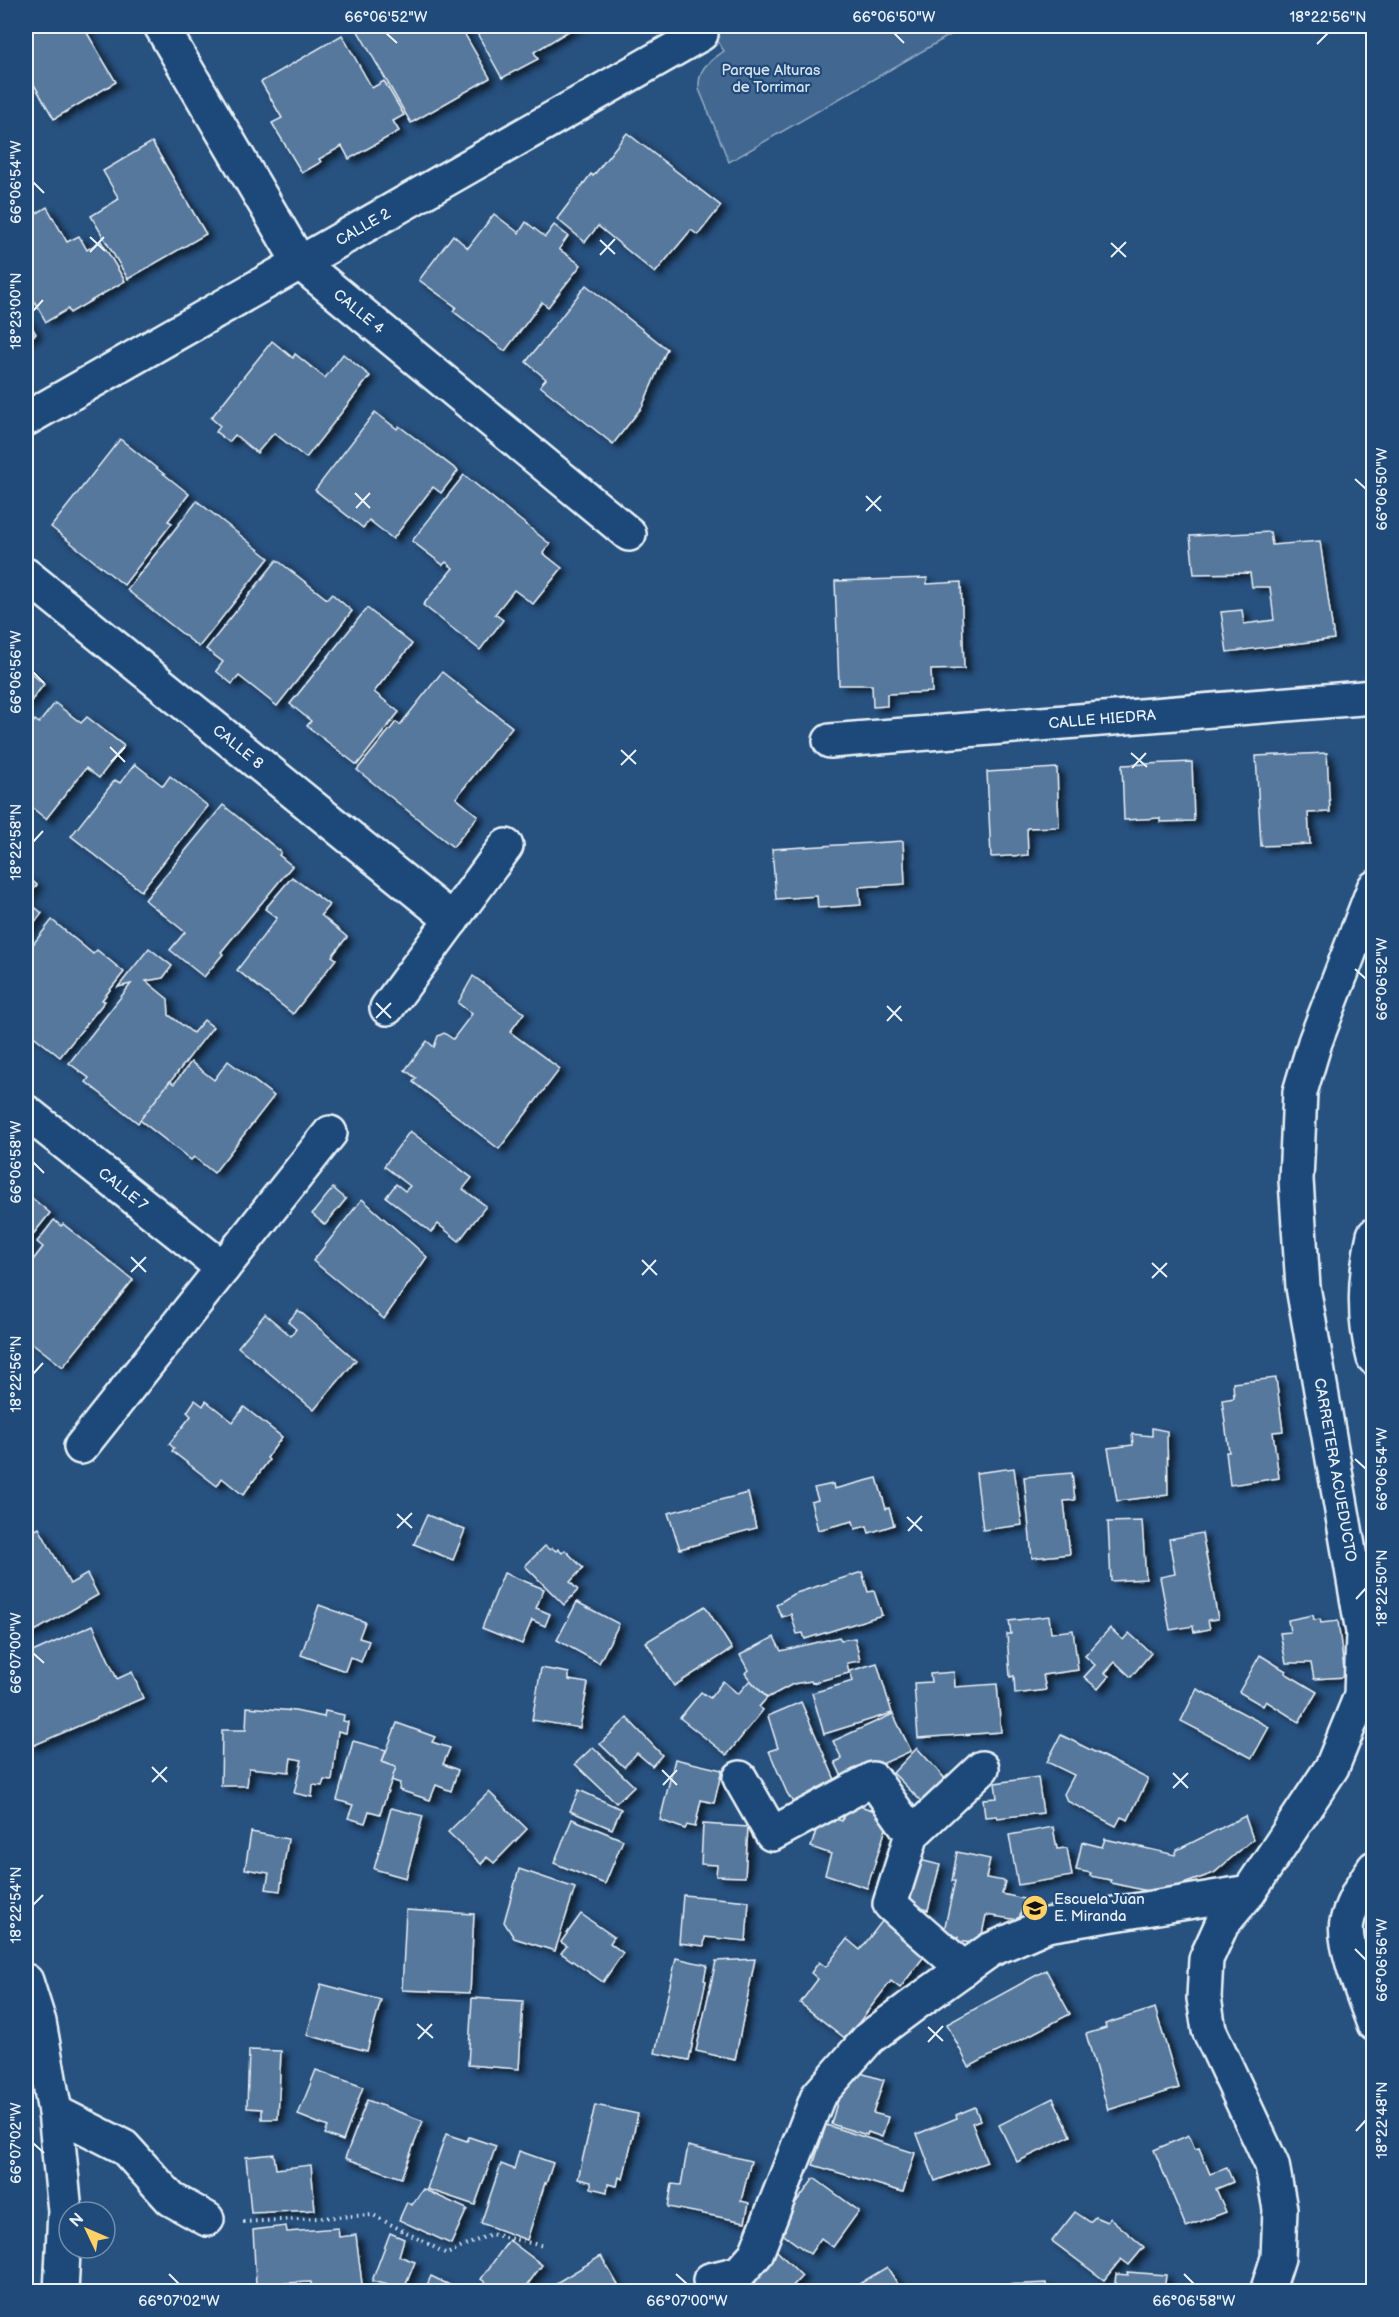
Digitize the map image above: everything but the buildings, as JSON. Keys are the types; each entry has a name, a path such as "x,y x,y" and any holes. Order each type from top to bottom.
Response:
{"street":[{"name":"CALLE 4","path":"161,26 299,262 629,534"},
{"name":"CALLE 2","path":"26,419 701,34"},
{"name":"CALLE 8","path":"26,574 452,920"},
{"name":"CALLE HIEDRA","path":"830,741 1374,697"},
{"path":"387,1008 506,846"},
{"name":"CARRETERA ACUEDUCTO","path":"1267,2292 1278,2258 1280,2209 1272,2165 1209,2030 1204,1998 1206,1959 1222,1924 1249,1892 1332,1767 1361,1696 1363,1632 1303,1287 1296,1180 1300,1092 1316,1042 1374,888"},
{"name":"CALLE 7","path":"26,1112 222,1268"},
{"path":"81,1447 330,1133"},
{"path":"1374,1235 1367,1265 1367,1332 1374,1358"},
{"path":"964,1969 890,1904 912,1834 982,1768"},
{"path":"740,1778 772,1834 873,1779 912,1834"},
{"path":"1374,1868 1361,1887 1346,1923 1352,1961 1374,2024"},
{"path":"710,2280 739,2273 756,2254 818,2096 869,2038 990,1950 1047,1925 1249,1892"},
{"path":"26,1981 39,2022 55,2112 65,2211 61,2292"},
{"path":"55,2112 124,2147 171,2199 207,2219"}],"path":[{"path":"207,2219 237,2222 373,2215 447,2254 491,2234 544,2246"}],"green space":[{"name":"Parque Alturas de Torrimar","path":"708,26 966,26 729,162 699,89 702,70 724,51"}],"place":[{"name":"Escuela Juan E. Miranda","path":"1035,1908"}]}
